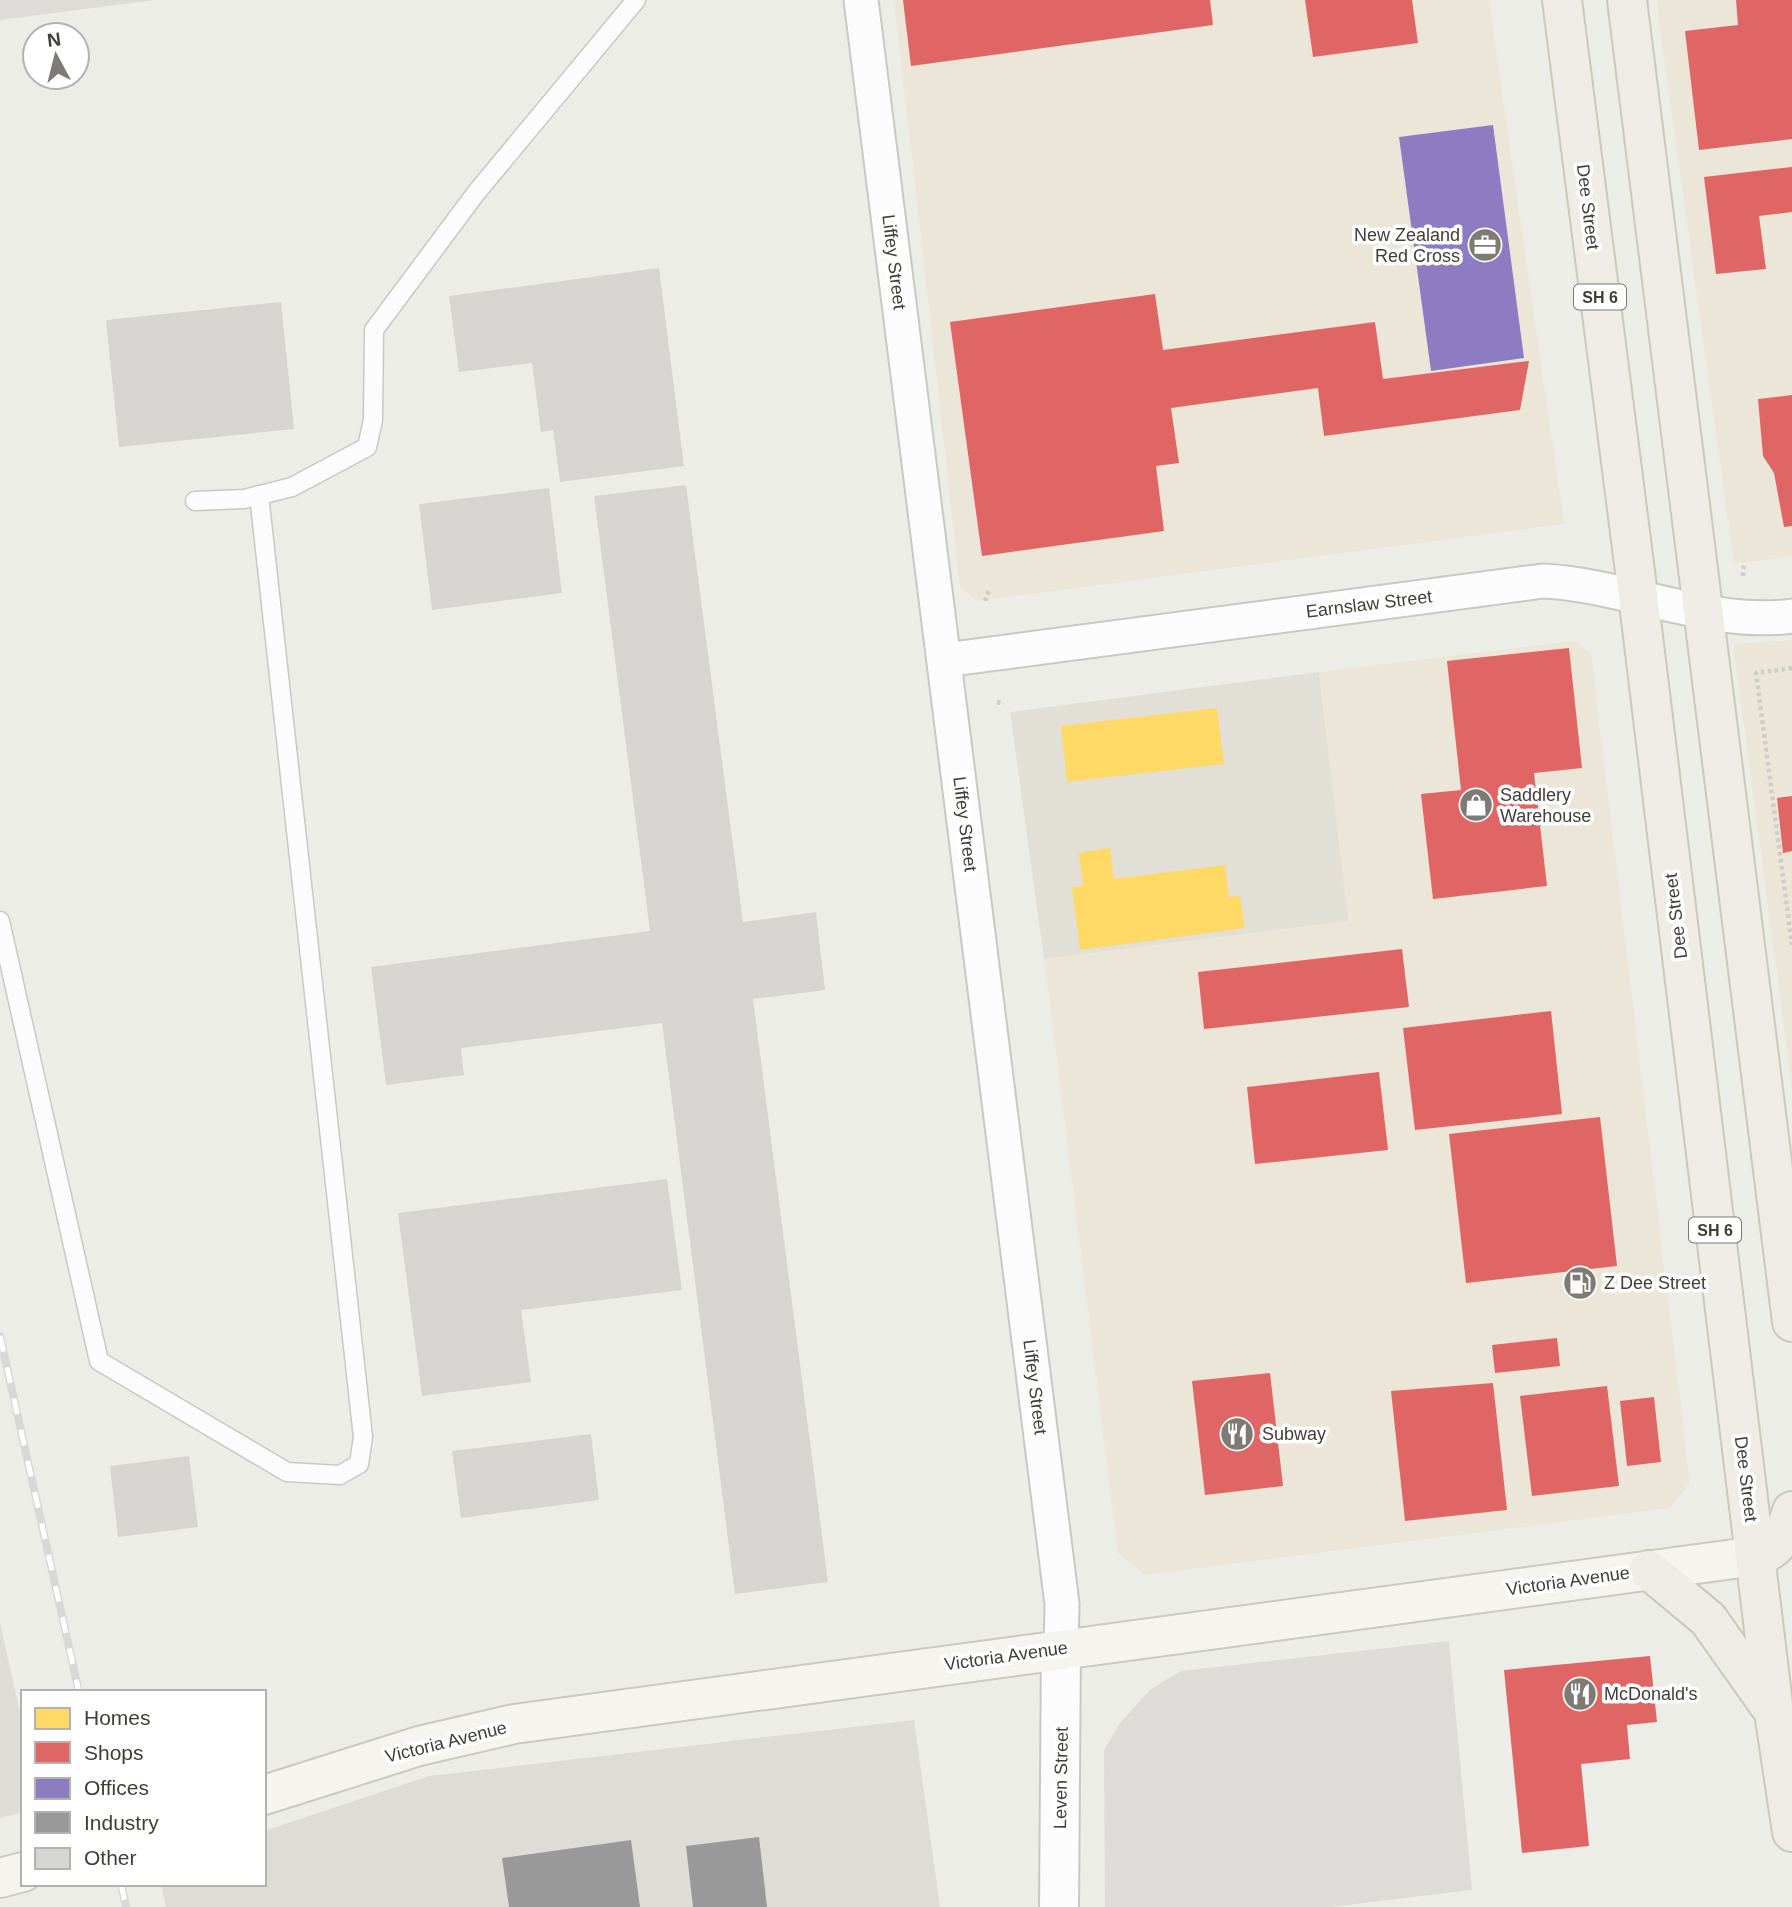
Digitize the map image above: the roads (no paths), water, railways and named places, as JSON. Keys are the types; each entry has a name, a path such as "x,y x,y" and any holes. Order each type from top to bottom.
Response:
{"main road":[{"name":"Dee Street","path":"1562,0 1638,595 1774,1712 1788,1774 1792,1832"},
{"path":"1627,0 1792,1322"},
{"path":"1756,1556 1768,1553 1779,1545 1792,1511"},
{"name":"Victoria Avenue","path":"266,1794 419,1746 514,1724 1756,1556"},
{"path":"1648,1570 1708,1619 1774,1712"},
{"path":"0,1878 21,1873"}],"street":[{"name":"Liffey Street","path":"861,0 1062,1604 1061,1649"},
{"name":"Earnslaw Street","path":"945,660 1543,581 1575,582 1749,620 1792,616"},
{"name":"Leven Street","path":"1059,1907 1061,1649"}],"lane":[{"path":"195,501 259,495 292,487 367,447 373,420 374,330 476,193 636,0"},
{"path":"0,921 99,1361 287,1472 340,1475 359,1464 363,1437 259,495"}],"railway":[{"path":"0,1336 79,1690"},
{"path":"121,1886 126,1907"}],"place":[{"name":"New Zealand Red Cross","path":"1485,245"},
{"name":"Saddlery Warehouse","path":"1476,805"},
{"name":"Z Dee Street","path":"1580,1283"},
{"name":"Subway","path":"1237,1434"},
{"name":"McDonald's","path":"1580,1694"}]}
